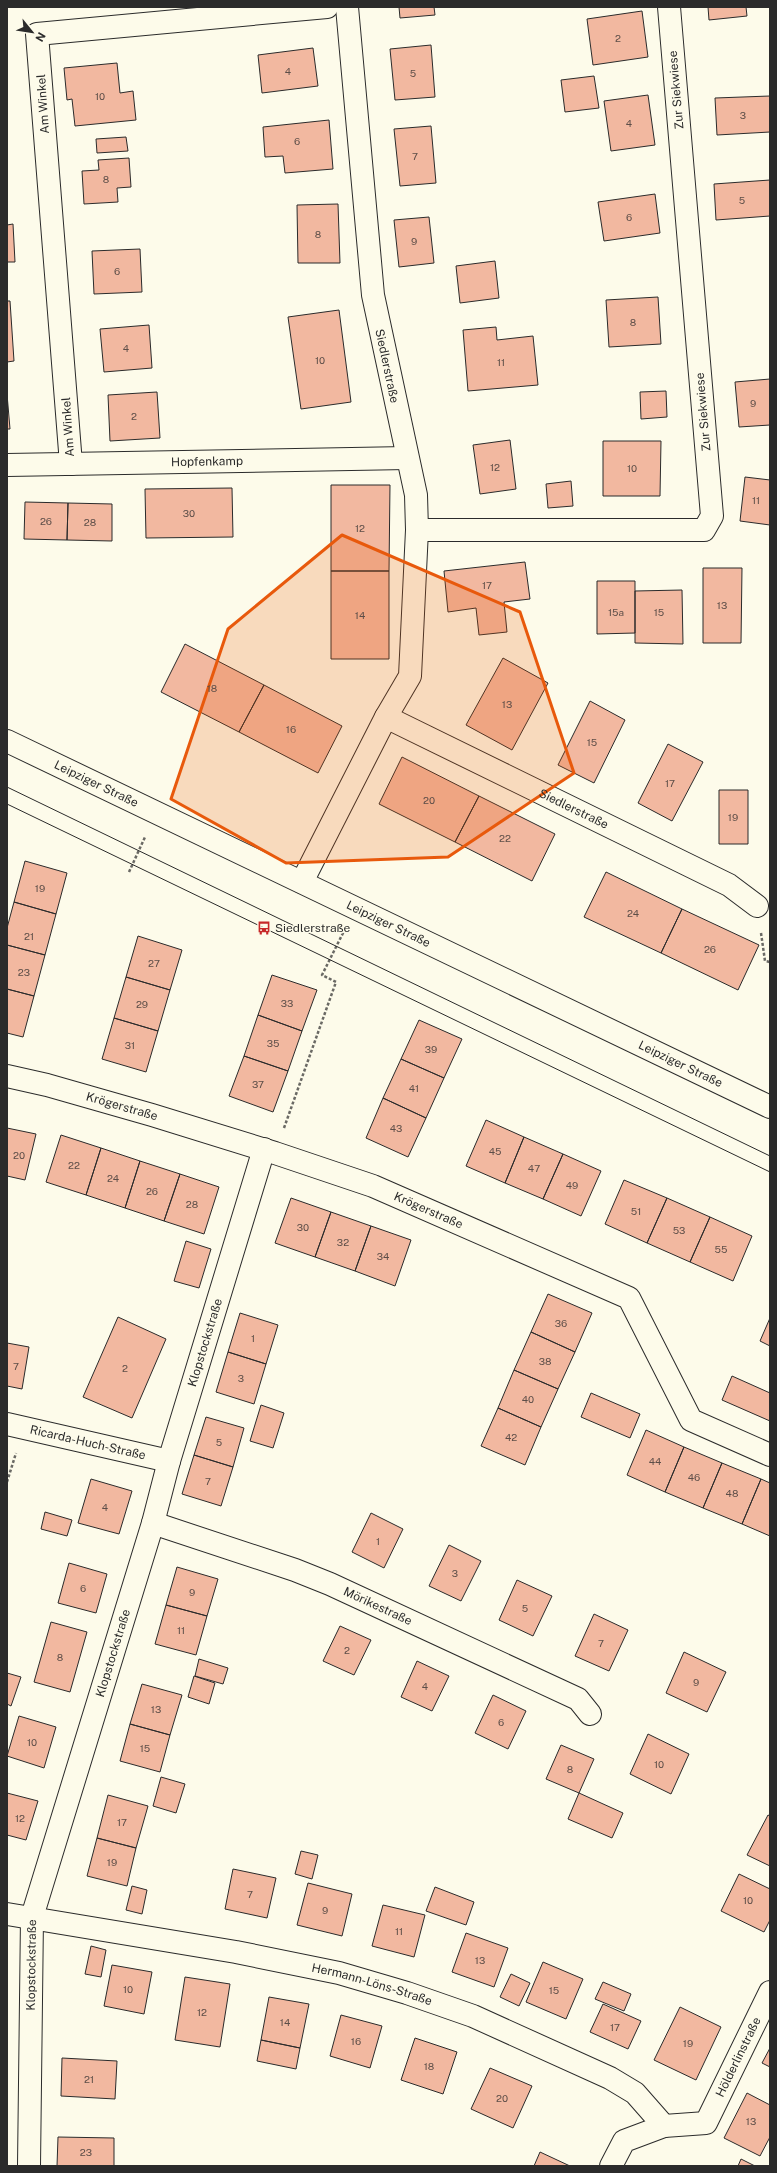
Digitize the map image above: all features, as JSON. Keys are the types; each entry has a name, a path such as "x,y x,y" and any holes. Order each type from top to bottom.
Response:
{"street":[{"name":"Am Winkel","path":"71,464 37,34 327,7"},
{"name":"Siedlerstraße","path":"302,882 386,717 410,676 417,530 416,495 372,295 347,7"},
{"name":"Zur Siekwiese","path":"417,530 704,530 712,516 669,7"},
{"name":"Hopfenkamp","path":"7,465 407,458"},
{"name":"Siedlerstraße","path":"386,717 729,885 757,906"},
{"name":"Leipziger Straße","path":"7,741 770,1107"},
{"name":"Krögerstraße","path":"7,1076 55,1087 264,1150 373,1186 629,1298 691,1420 770,1455"},
{"name":"Klopstockstraße","path":"29,2166 32,1917 153,1523 169,1461 264,1150"},
{"name":"Ricarda-Huch-Straße","path":"7,1424 169,1461"},
{"name":"Mörikestraße","path":"153,1523 295,1570 330,1584 578,1699 590,1714"},
{"name":"Hermann-Löns-Straße","path":"7,1914 236,1952 339,1973 408,1992 473,2016 610,2078 635,2092 664,2126"},
{"name":"Hölderlinstraße","path":"664,2126 706,2123 770,1992"},
{"path":"611,2166 624,2141 664,2126"}],"path":[{"path":"129,872 146,835"},
{"path":"757,906 765,961 770,962"},
{"path":"284,1128 336,982 322,974 346,927"}],"highlighted area":[{"path":"342,535 520,612 574,773 448,857 286,863 171,799 228,629"}],"building":[{"path":"399,7 434,7 435,15 400,18"},
{"path":"708,7 746,7 747,16 709,20"},
{"path":"642,11 648,57 593,65 587,19"},
{"path":"431,45 435,97 395,100 390,49"},
{"path":"313,48 318,86 262,93 258,55"},
{"path":"117,63 120,93 133,91 136,120 75,126 72,99 67,100 64,68"},
{"path":"594,76 599,108 565,112 561,80"},
{"path":"648,95 655,145 611,151 604,101"},
{"path":"770,96 770,132 717,135 715,98"},
{"path":"329,120 333,169 285,173 283,156 265,157 263,127"},
{"path":"431,126 436,183 400,186 394,129"},
{"path":"126,137 128,151 97,153 96,139"},
{"path":"129,158 131,187 117,188 118,202 84,204 82,171 99,170 98,160"},
{"path":"770,180 770,216 716,220 714,184"},
{"path":"655,194 660,233 604,241 598,202"},
{"path":"338,204 340,263 298,263 297,205"},
{"path":"429,217 434,263 399,267 394,220"},
{"path":"13,224 15,262 7,262 7,225"},
{"path":"140,249 142,292 94,294 92,251"},
{"path":"495,261 499,298 460,303 456,266"},
{"path":"658,297 661,344 609,347 606,300"},
{"path":"7,301 10,301 14,361 7,362"},
{"path":"339,310 351,402 301,409 288,317"},
{"path":"149,325 152,368 104,372 100,329"},
{"path":"496,327 497,340 533,336 538,385 468,391 463,330"},
{"path":"770,379 770,425 739,427 735,382"},
{"path":"666,391 667,417 641,419 640,392"},
{"path":"157,392 160,438 110,441 108,395"},
{"path":"7,394 10,429 7,429"},
{"path":"510,440 516,489 480,494 473,445"},
{"path":"603,441 661,441 660,496 603,496"},
{"path":"745,477 770,480 770,525 740,521"},
{"path":"571,481 573,506 548,508 546,484"},
{"path":"331,485 390,485 389,571 331,571"},
{"path":"232,488 233,537 146,538 145,489"},
{"path":"25,502 68,503 67,540 24,539"},
{"path":"68,503 112,504 112,541 67,540"},
{"path":"525,562 530,599 504,602 507,632 479,635 476,608 448,612 444,571"},
{"path":"703,568 742,568 741,643 703,643"},
{"path":"331,571 389,571 389,659 331,659"},
{"path":"597,581 635,581 635,633 597,634"},
{"path":"682,590 683,644 635,643 635,591"},
{"path":"185,644 264,685 239,732 161,692"},
{"path":"503,658 548,683 512,750 466,725"},
{"path":"264,685 342,726 318,773 239,732"},
{"path":"590,701 625,720 594,783 558,765"},
{"path":"668,744 703,762 672,821 638,803"},
{"path":"402,757 479,796 455,842 379,804"},
{"path":"719,790 748,790 748,844 719,844"},
{"path":"479,796 555,834 532,881 455,842"},
{"path":"25,861 67,873 56,914 14,902"},
{"path":"606,872 682,909 661,953 584,917"},
{"path":"14,902 56,914 45,955 7,945 7,928"},
{"path":"682,909 759,945 738,990 661,953"},
{"path":"138,936 182,950 170,990 126,977"},
{"path":"7,945 45,955 34,996 7,989"},
{"path":"272,975 317,990 302,1031 258,1015"},
{"path":"126,977 170,990 158,1031 114,1018"},
{"path":"7,989 34,996 23,1037 7,1033"},
{"path":"258,1015 302,1031 288,1071 244,1056"},
{"path":"114,1018 158,1031 146,1072 102,1059"},
{"path":"419,1020 462,1039 444,1078 401,1059"},
{"path":"244,1056 288,1071 273,1112 229,1096"},
{"path":"401,1059 444,1078 426,1118 383,1098"},
{"path":"383,1098 426,1118 408,1157 366,1138"},
{"path":"486,1120 524,1137 505,1183 466,1166"},
{"path":"7,1128 36,1134 25,1180 7,1176"},
{"path":"61,1135 101,1148 86,1195 46,1182"},
{"path":"524,1137 563,1154 543,1199 505,1183"},
{"path":"101,1148 140,1161 125,1208 86,1195"},
{"path":"563,1154 601,1171 581,1216 543,1199"},
{"path":"140,1161 180,1174 164,1221 125,1208"},
{"path":"180,1174 219,1187 204,1234 164,1221"},
{"path":"624,1180 667,1198 647,1243 605,1224"},
{"path":"291,1198 331,1212 315,1257 275,1243"},
{"path":"667,1198 710,1217 690,1262 647,1243"},
{"path":"331,1212 371,1226 355,1271 315,1257"},
{"path":"710,1217 752,1236 733,1281 690,1262"},
{"path":"371,1226 411,1240 395,1286 355,1271"},
{"path":"186,1241 211,1249 199,1288 174,1281"},
{"path":"548,1294 592,1313 575,1352 531,1332"},
{"path":"240,1313 278,1325 266,1364 228,1352"},
{"path":"118,1317 166,1339 132,1418 83,1397"},
{"path":"770,1318 770,1346 760,1341"},
{"path":"531,1332 575,1352 558,1389 514,1370"},
{"path":"7,1343 29,1347 22,1389 7,1386"},
{"path":"228,1352 266,1364 254,1404 216,1392"},
{"path":"514,1370 558,1389 541,1427 498,1408"},
{"path":"732,1376 770,1393 770,1421 722,1400"},
{"path":"591,1393 640,1414 630,1438 581,1417"},
{"path":"261,1405 284,1413 273,1448 250,1441"},
{"path":"498,1408 541,1427 525,1465 481,1446"},
{"path":"206,1417 244,1428 233,1467 194,1455"},
{"path":"646,1430 684,1447 665,1492 627,1475"},
{"path":"684,1447 722,1463 703,1508 665,1492"},
{"path":"194,1455 233,1467 221,1506 182,1494"},
{"path":"722,1463 761,1479 742,1524 703,1508"},
{"path":"91,1479 132,1491 119,1534 78,1523"},
{"path":"761,1479 770,1483 770,1536 742,1524"},
{"path":"45,1512 72,1520 67,1536 41,1529"},
{"path":"371,1513 403,1529 384,1568 352,1552"},
{"path":"449,1545 481,1561 461,1601 429,1586"},
{"path":"69,1563 107,1574 96,1613 58,1603"},
{"path":"177,1567 218,1579 207,1616 166,1605"},
{"path":"517,1580 552,1596 533,1636 499,1620"},
{"path":"166,1605 207,1616 196,1655 155,1644"},
{"path":"594,1614 628,1630 609,1671 575,1656"},
{"path":"51,1622 87,1632 70,1692 34,1682"},
{"path":"340,1626 371,1640 354,1675 323,1661"},
{"path":"684,1652 726,1672 707,1712 666,1693"},
{"path":"199,1659 228,1668 223,1684 195,1676"},
{"path":"417,1661 449,1676 432,1711 401,1697"},
{"path":"7,1673 21,1677 11,1706 7,1704"},
{"path":"194,1676 215,1683 209,1704 188,1697"},
{"path":"142,1684 182,1695 170,1735 130,1724"},
{"path":"493,1695 526,1711 508,1749 475,1733"},
{"path":"19,1716 56,1727 44,1768 7,1756"},
{"path":"130,1724 170,1735 160,1772 120,1761"},
{"path":"648,1734 689,1754 671,1794 630,1774"},
{"path":"561,1745 594,1759 579,1793 546,1779"},
{"path":"161,1777 185,1784 176,1813 153,1806"},
{"path":"7,1793 38,1801 26,1840 7,1835"},
{"path":"579,1793 623,1813 612,1838 568,1819"},
{"path":"108,1795 148,1806 136,1848 97,1838"},
{"path":"768,1815 770,1816 770,1866 747,1855"},
{"path":"97,1838 136,1848 127,1886 87,1876"},
{"path":"301,1851 318,1855 312,1879 295,1874"},
{"path":"233,1869 276,1878 267,1918 225,1909"},
{"path":"739,1874 770,1889 770,1920 764,1932 721,1911"},
{"path":"308,1883 352,1894 342,1936 297,1925"},
{"path":"132,1886 147,1890 142,1914 126,1910"},
{"path":"435,1887 474,1902 466,1925 426,1911"},
{"path":"383,1905 425,1915 414,1957 372,1946"},
{"path":"466,1933 508,1948 494,1987 452,1972"},
{"path":"91,1946 106,1950 101,1977 85,1974"},
{"path":"543,1962 583,1979 566,2019 526,2002"},
{"path":"112,1965 152,1972 144,2014 104,2006"},
{"path":"511,1974 530,1983 519,2006 500,1997"},
{"path":"185,1977 230,1984 220,2047 175,2040"},
{"path":"603,1982 631,1994 624,2011 595,1999"},
{"path":"269,1997 309,2004 300,2048 261,2040"},
{"path":"603,2004 641,2021 628,2049 590,2032"},
{"path":"680,2007 721,2027 696,2080 654,2060"},
{"path":"341,2015 382,2026 370,2068 330,2056"},
{"path":"415,2038 457,2052 443,2094 401,2080"},
{"path":"261,2040 300,2048 296,2069 257,2061"},
{"path":"770,2048 770,2067 762,2063"},
{"path":"62,2058 117,2061 115,2099 61,2096"},
{"path":"490,2068 532,2086 513,2128 471,2109"},
{"path":"747,2093 770,2105 770,2137 760,2156 724,2138"},
{"path":"58,2137 114,2138 114,2166 57,2166"},
{"path":"540,2152 570,2166 534,2166"},
{"path":"741,2159 755,2166 738,2166"}],"tram line":[{"path":"7,787 770,1156"},
{"path":"7,804 770,1172"}],"place":[{"name":"Siedlerstraße","path":"264,928"}]}
